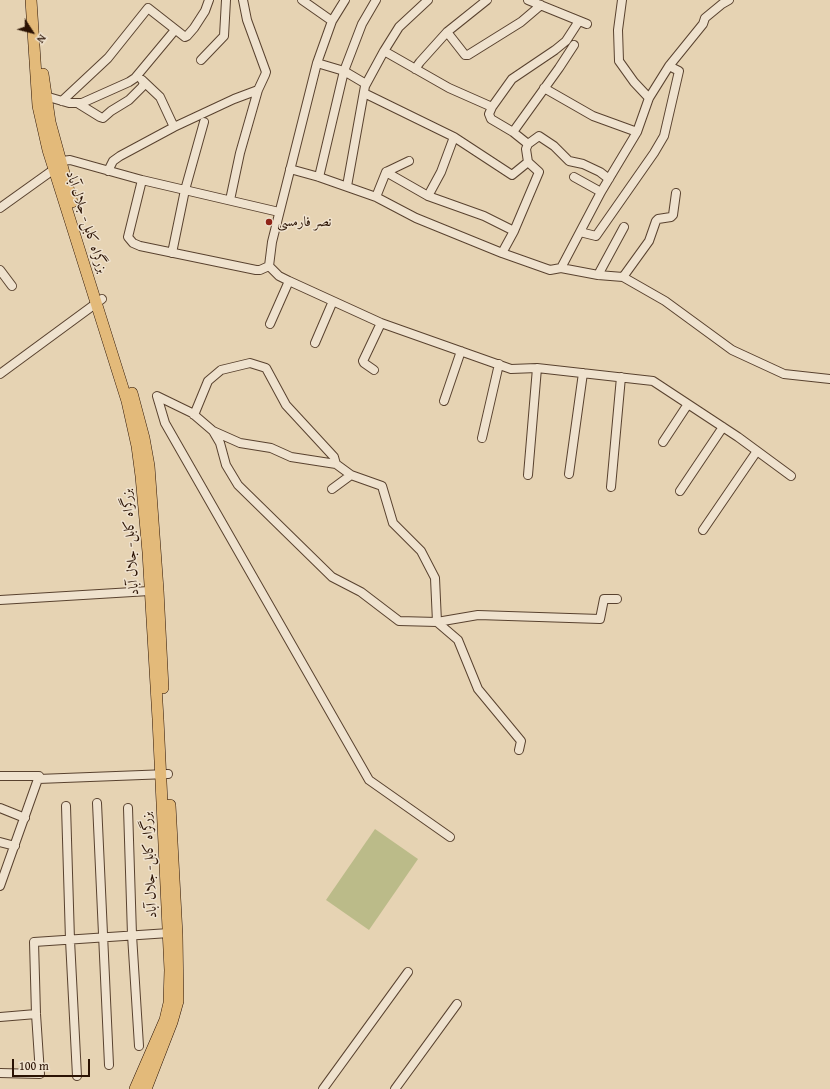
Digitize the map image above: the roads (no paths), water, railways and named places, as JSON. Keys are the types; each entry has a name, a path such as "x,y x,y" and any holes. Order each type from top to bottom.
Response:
{"highway":[{"name":"بزرگراه کابل- جلال آباد","path":"31,0 38,106 54,170 131,389 144,438 149,466 158,590 170,990 165,1020 135,1089"},
{"name":"بزرگراه کابل- جلال آباد","path":"38,0 45,96 59,159 127,401 142,476 148,552 149,591 177,934 178,1001 172,1022 146,1089"}],"street":[{"path":"62,101 108,58 148,8 183,36 187,36 205,11 209,0"},
{"path":"201,60 224,36 226,0"},
{"path":"230,200 240,154 258,90 266,75 247,20 243,0"},
{"path":"302,0 332,21"},
{"path":"269,266 272,242 279,212 317,63 332,21 345,0"},
{"path":"319,177 344,71 362,24 376,0"},
{"path":"347,186 366,84 399,27 428,0"},
{"path":"415,69 447,32 487,0"},
{"path":"528,0 583,23 555,50 512,79 488,114 489,117 513,132 528,144"},
{"path":"622,0 618,30 619,60 634,82 650,98"},
{"path":"561,268 608,179 637,132 650,98 669,66 703,24 705,18 722,4 730,0"},
{"path":"447,32 465,55 468,55 520,22 541,5"},
{"path":"79,104 122,86 137,76 175,30"},
{"path":"513,132 563,64 574,45"},
{"path":"384,51 449,88 492,107"},
{"path":"317,63 344,71 366,84"},
{"path":"580,232 596,236 654,153 664,136 679,71 669,66"},
{"path":"137,76 160,98 174,127"},
{"path":"45,96 79,104 103,118 111,111 129,100 144,83"},
{"path":"544,88 593,116 637,132"},
{"path":"108,171 113,161 120,156 174,127 234,99 258,90"},
{"path":"364,93 454,138 512,175 528,162"},
{"path":"172,252 185,190 204,122"},
{"path":"502,253 514,231 539,172 528,162 526,149 528,144 539,136 541,136 569,161 583,164 600,172 608,179"},
{"path":"428,196 441,172 454,138"},
{"path":"59,159 62,161 70,160 142,180 279,212"},
{"path":"376,197 386,172 409,161"},
{"path":"290,169 347,186 376,197 416,218 502,253 550,270 561,268 598,275 623,277 665,301 732,350 784,374 830,379"},
{"path":"0,208 54,170"},
{"path":"386,172 428,196 484,216 514,231"},
{"path":"574,177 601,192"},
{"path":"142,180 129,233 129,239 135,244 256,270 269,266"},
{"path":"623,277 649,241 657,220 672,217 676,194"},
{"path":"598,275 624,227"},
{"path":"269,266 279,276 289,282 381,323 511,369 537,368 654,381 723,427 791,476"},
{"path":"0,270 12,286"},
{"path":"270,324 289,282"},
{"path":"0,374 99,300"},
{"path":"315,342 333,301"},
{"path":"374,370 364,363 364,361 381,323"},
{"path":"444,401 461,351"},
{"path":"194,415 208,381 221,370 250,363 266,368 286,405 334,458 336,464"},
{"path":"482,438 499,364"},
{"path":"528,475 537,368"},
{"path":"569,474 583,373"},
{"path":"611,487 621,377"},
{"path":"450,837 369,780 164,423 157,396 194,415 213,431 240,444 271,448 291,457 336,464 350,475 382,486 393,523 421,551 434,578 437,622 458,640 478,689 521,741 519,750"},
{"path":"664,442 688,404"},
{"path":"680,491 723,427"},
{"path":"213,431 220,443 226,465 238,485 332,576 361,592 399,621 437,622 478,615 600,619 604,599 618,599"},
{"path":"703,530 757,451"},
{"path":"332,489 350,475"},
{"path":"0,600 149,591"},
{"path":"38,779 164,775"},
{"path":"0,776 39,776 1,883"},
{"path":"97,803 109,1065"},
{"path":"66,806 70,940 78,1076"},
{"path":"0,808 25,818"},
{"path":"128,808 132,935 139,1046"},
{"path":"0,842 15,846"},
{"path":"0,1073 40,1074 36,1014 34,942 169,933"},
{"path":"323,1089 408,972"},
{"path":"395,1089 456,1004"},
{"path":"0,1017 36,1014"}],"place":[{"name":"نصر فارمسی","path":"269,222"}]}
